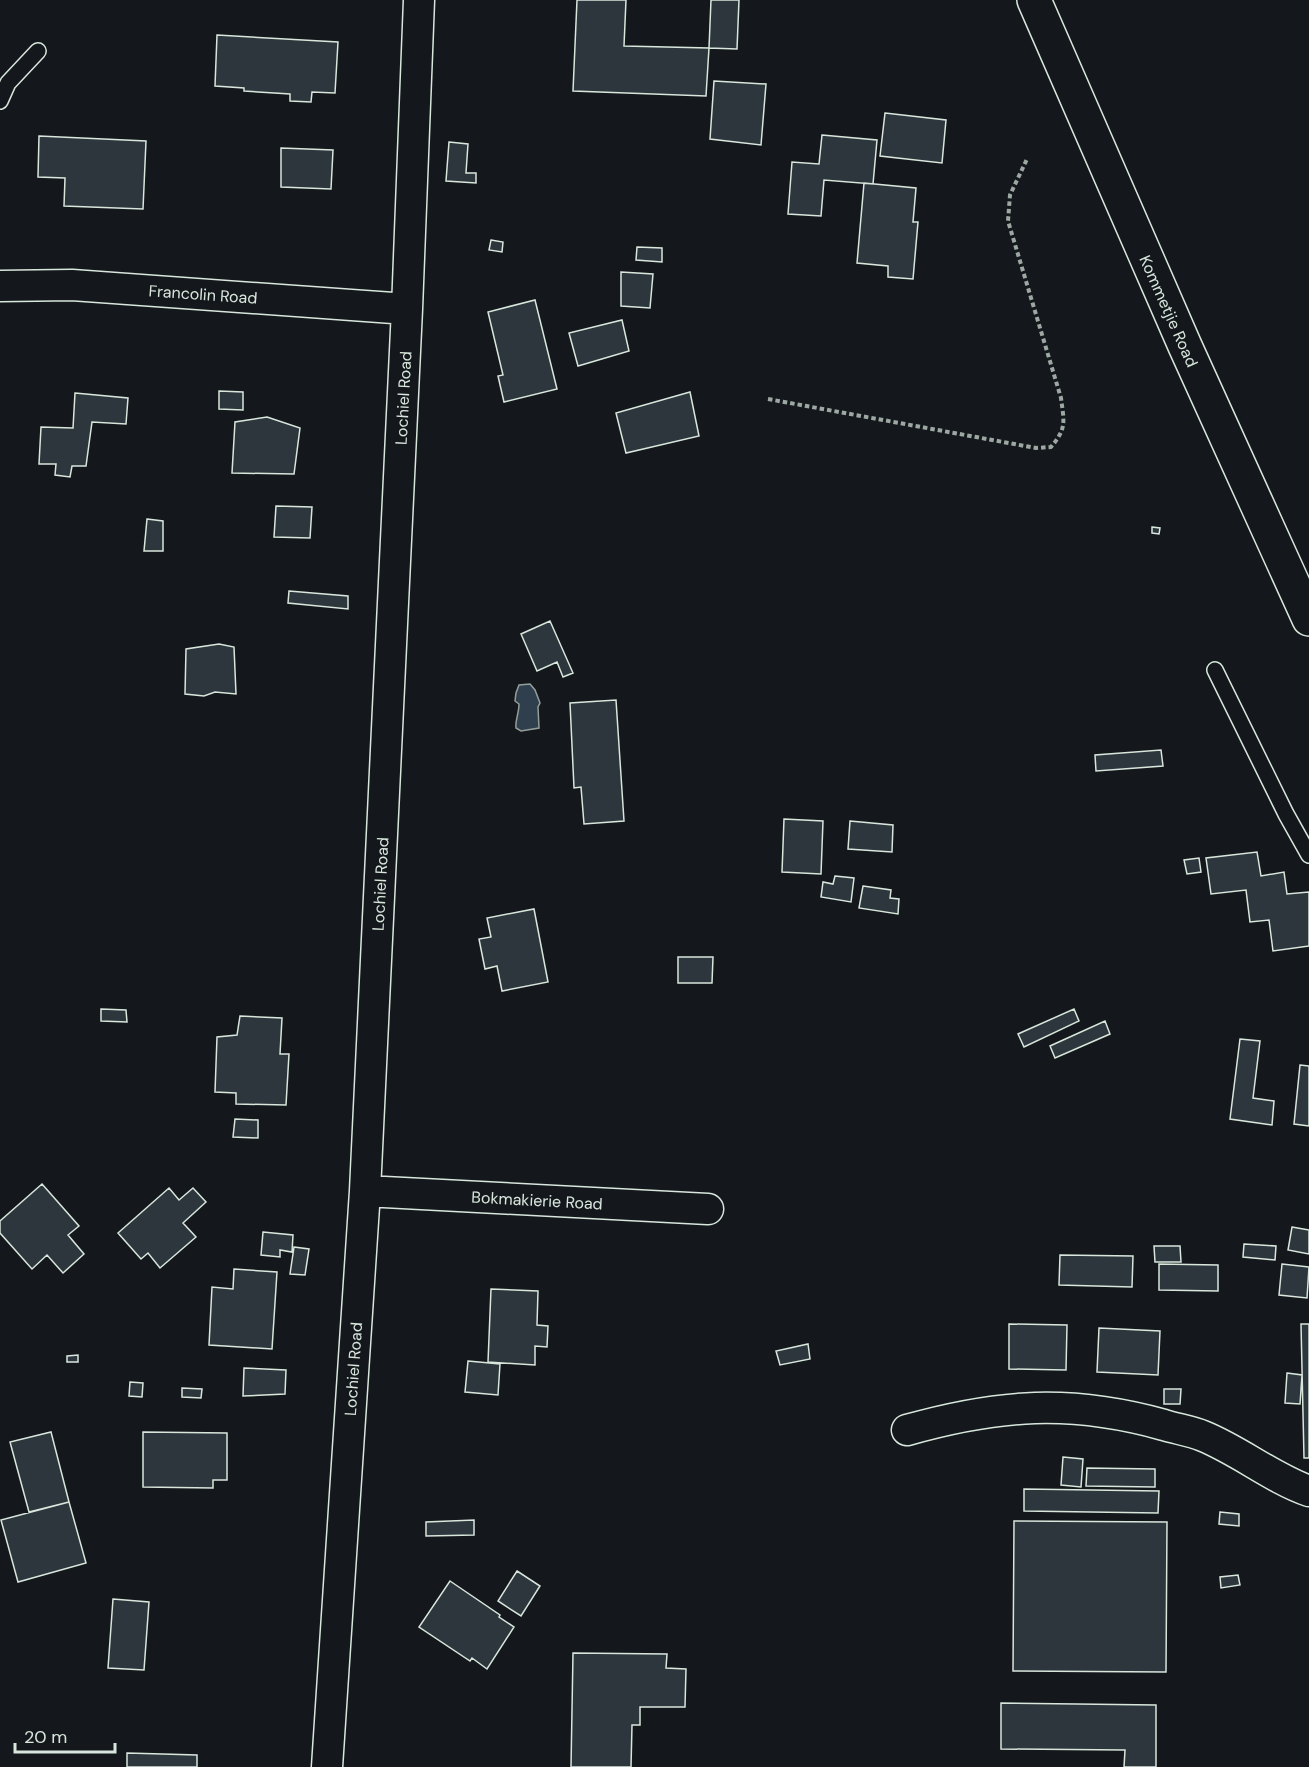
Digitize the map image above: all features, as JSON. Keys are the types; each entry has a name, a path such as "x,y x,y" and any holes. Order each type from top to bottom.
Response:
{"main road":[{"name":"Kommetjie Road","path":"1034,0 1185,346 1306,606"}],"street":[{"name":"Lochiel Road","path":"327,1767 365,1191 407,309 419,0"},
{"name":"Francolin Road","path":"0,286 72,285 407,309"},
{"name":"Bokmakierie Road","path":"365,1191 708,1209"},
{"path":"907,1430 947,1419 1009,1408 1067,1407 1127,1415 1203,1436 1309,1491"}],"lane":[{"path":"0,101 8,83 38,51"},
{"path":"1215,670 1286,814 1309,855"}],"path":[{"path":"768,399 1036,448 1051,447 1062,433 1061,398 1008,221 1010,195 1027,159"}],"water":[{"path":"530,684 540,703 538,707 539,728 521,731 516,728 519,704 515,701 516,693 519,685"}],"building":[{"path":"577,0 626,0 624,46 709,48 706,96 573,91"},
{"path":"711,0 739,0 737,49 709,48"},
{"path":"217,35 338,42 335,93 312,92 311,102 290,101 290,94 244,91 244,88 215,86"},
{"path":"714,81 766,84 761,145 710,139"},
{"path":"885,113 946,120 942,163 880,156"},
{"path":"822,135 877,140 873,184 824,180 821,216 788,214 792,162 819,164"},
{"path":"39,136 146,141 143,209 64,206 65,178 38,177"},
{"path":"449,142 468,144 466,173 476,173 476,183 446,181"},
{"path":"281,148 333,150 331,189 281,187"},
{"path":"864,183 916,188 913,222 918,222 913,279 888,277 888,266 857,263"},
{"path":"491,240 503,242 502,252 489,250"},
{"path":"637,247 662,248 662,262 636,260"},
{"path":"621,272 653,274 650,308 621,306"},
{"path":"535,300 557,389 504,402 498,376 503,375 488,312"},
{"path":"622,320 629,351 578,366 569,333"},
{"path":"219,391 243,392 243,410 219,409"},
{"path":"690,392 699,436 626,453 616,413"},
{"path":"75,393 128,398 126,424 92,422 86,466 72,466 70,477 55,475 56,464 39,464 41,427 73,428"},
{"path":"267,417 300,428 294,474 232,473 235,422"},
{"path":"276,506 312,507 310,538 274,537"},
{"path":"147,519 163,521 163,551 144,551"},
{"path":"1152,527 1160,528 1159,534 1152,533"},
{"path":"289,591 348,596 348,609 288,603"},
{"path":"550,621 573,673 563,677 557,662 537,671 521,634"},
{"path":"219,644 234,647 236,694 215,692 204,696 185,694 186,649"},
{"path":"616,700 624,821 584,824 581,787 574,788 570,703"},
{"path":"1161,750 1163,766 1096,771 1095,755"},
{"path":"784,819 823,821 821,874 782,872"},
{"path":"850,821 893,825 892,852 848,849"},
{"path":"1257,852 1261,876 1284,872 1287,894 1309,892 1309,946 1273,951 1269,920 1250,922 1246,890 1211,894 1206,858"},
{"path":"1199,858 1201,872 1187,874 1184,860"},
{"path":"835,876 854,878 851,902 821,897 823,882 833,884"},
{"path":"863,886 891,890 890,898 899,899 898,914 859,908"},
{"path":"534,909 548,982 502,991 497,966 485,969 479,939 491,937 487,918"},
{"path":"678,957 713,957 712,983 678,983"},
{"path":"101,1009 126,1010 127,1022 101,1021"},
{"path":"1074,1009 1079,1021 1024,1047 1018,1034"},
{"path":"240,1016 282,1018 280,1054 289,1054 286,1105 236,1104 236,1093 215,1092 217,1037 237,1035"},
{"path":"1105,1021 1110,1034 1055,1058 1050,1046"},
{"path":"1240,1039 1260,1041 1253,1098 1274,1101 1272,1125 1230,1119"},
{"path":"1300,1065 1309,1066 1309,1126 1294,1124"},
{"path":"235,1119 258,1120 258,1138 233,1137"},
{"path":"42,1184 79,1226 68,1235 84,1254 63,1273 47,1255 32,1269 0,1233 0,1221"},
{"path":"169,1188 179,1200 193,1188 206,1202 183,1223 196,1237 160,1268 148,1253 141,1259 118,1233"},
{"path":"1292,1227 1309,1230 1309,1254 1288,1250"},
{"path":"263,1232 293,1235 292,1252 280,1250 280,1257 261,1255"},
{"path":"1244,1244 1276,1246 1275,1260 1243,1257"},
{"path":"1154,1246 1180,1246 1181,1262 1155,1262"},
{"path":"294,1247 309,1249 305,1275 290,1274"},
{"path":"1060,1255 1133,1256 1132,1287 1059,1285"},
{"path":"1159,1264 1218,1265 1218,1291 1159,1290"},
{"path":"1282,1264 1309,1267 1307,1298 1279,1295"},
{"path":"234,1269 277,1272 272,1349 209,1345 212,1287 233,1289"},
{"path":"491,1289 538,1291 537,1325 548,1326 547,1347 535,1346 535,1365 488,1362"},
{"path":"1009,1324 1067,1325 1066,1370 1009,1369"},
{"path":"1301,1324 1309,1324 1309,1458 1304,1458"},
{"path":"1099,1328 1160,1331 1158,1375 1097,1372"},
{"path":"808,1344 810,1359 780,1365 776,1351"},
{"path":"78,1355 78,1362 67,1362 67,1356"},
{"path":"468,1361 500,1364 498,1395 465,1392"},
{"path":"244,1368 286,1370 285,1394 243,1396"},
{"path":"1287,1373 1302,1375 1300,1404 1285,1403"},
{"path":"130,1382 143,1383 142,1397 129,1396"},
{"path":"182,1388 202,1389 201,1398 182,1397"},
{"path":"1164,1389 1181,1389 1180,1404 1164,1404"},
{"path":"51,1432 69,1502 29,1512 10,1442"},
{"path":"143,1432 227,1433 227,1480 213,1480 213,1488 143,1487"},
{"path":"1063,1457 1083,1459 1081,1487 1061,1485"},
{"path":"1087,1468 1155,1469 1155,1487 1086,1486"},
{"path":"1024,1489 1159,1491 1158,1513 1024,1511"},
{"path":"69,1502 86,1563 18,1582 1,1520"},
{"path":"1220,1512 1239,1514 1239,1526 1219,1524"},
{"path":"474,1520 474,1535 426,1536 426,1522"},
{"path":"1014,1521 1167,1522 1166,1672 1013,1671"},
{"path":"517,1571 540,1586 521,1616 498,1601"},
{"path":"1238,1575 1240,1585 1221,1588 1220,1577"},
{"path":"450,1581 514,1627 487,1669 472,1658 470,1661 419,1627"},
{"path":"113,1599 149,1602 144,1670 108,1668"},
{"path":"573,1653 667,1654 666,1668 686,1669 685,1707 640,1707 640,1725 632,1725 631,1767 571,1767"},
{"path":"1001,1703 1156,1705 1156,1767 1124,1767 1125,1750 1001,1749"},
{"path":"127,1753 197,1755 197,1767 127,1767"}]}
